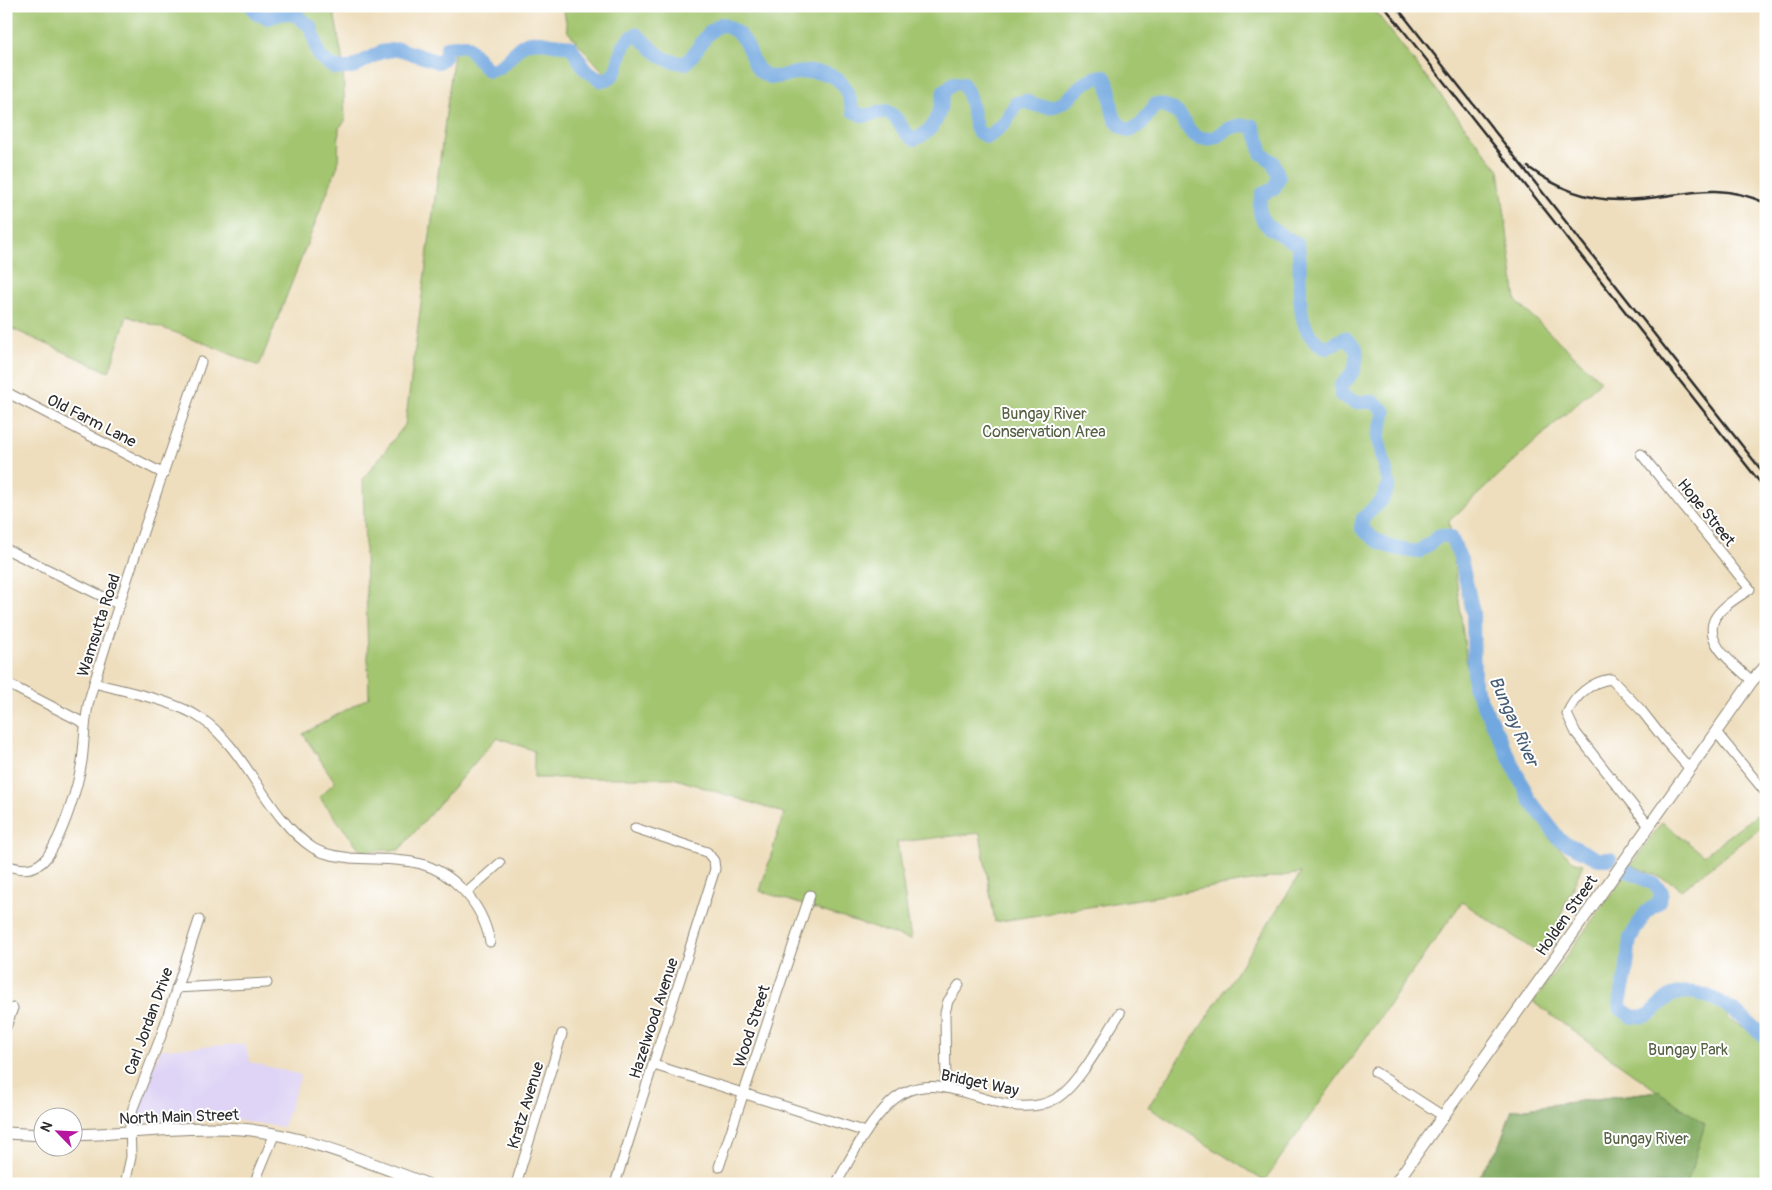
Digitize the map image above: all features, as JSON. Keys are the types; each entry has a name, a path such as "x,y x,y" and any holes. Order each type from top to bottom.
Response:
{"main road":[{"name":"Holden Street","path":"1395,1184 1752,680 1766,666"},
{"name":"North Main Street","path":"82,1135 194,1128 240,1129 275,1133 410,1181 427,1184"},
{"path":"6,1133 32,1134"}],"street":[{"name":"Wamsutta Road","path":"6,865 25,870 32,868 47,857 71,803 79,778 84,724 94,683 201,362"},
{"name":"Old Farm Lane","path":"6,392 164,474"},
{"name":"Hope Street","path":"1641,454 1750,589 1723,609 1714,620 1713,632 1716,644 1752,680"},
{"path":"6,549 120,604"},
{"path":"1649,826 1576,733 1568,714 1571,706 1591,685 1600,680 1611,679 1642,710 1666,742 1690,769"},
{"path":"6,683 84,724"},
{"path":"94,683 174,706 202,720 223,738 281,816 314,849 333,856 403,859 428,865 451,878 466,893 487,924 490,942"},
{"path":"1716,732 1766,793"},
{"name":"Hazelwood Avenue","path":"615,1184 714,873 714,861 711,856 701,849 635,828"},
{"path":"466,893 500,863"},
{"name":"Wood Street","path":"719,1167 810,895"},
{"name":"Carl Jordan Drive","path":"125,1184 131,1157 133,1108 199,920"},
{"path":"176,988 267,983"},
{"path":"946,1088 945,1014 948,1001 959,985"},
{"path":"6,1027 13,1008"},
{"name":"Bridget Way","path":"836,1184 878,1114 904,1093 918,1088 946,1088 1013,1107 1029,1107 1047,1103 1069,1089 1120,1013"},
{"name":"Kratz Avenue","path":"516,1184 562,1034"},
{"path":"654,1065 866,1132"},
{"path":"1375,1072 1443,1116"},
{"path":"254,1184 275,1133"}],"shaded area":[{"path":"245,1044 250,1062 301,1075 283,1127 231,1119 148,1121 139,1118 137,1112 146,1082 161,1049"}],"green space":[{"path":"6,6 333,6 343,63 345,121 339,128 338,165 259,366 197,340 127,316 109,372 6,326"},
{"name":"Bungay River Conservation Area","path":"563,6 1371,6 1499,170 1516,301 1601,381 1449,521 1468,673 1551,840 1573,861 1583,864 1543,956 1462,902 1264,1181 1148,1107 1301,873 995,922 980,833 897,842 911,940 760,891 784,813 673,778 534,778 534,751 497,737 399,850 361,851 319,797 335,782 303,734 369,697 363,479 405,425 455,45 471,50 489,71 501,66 520,46 528,42 536,41 565,45 575,51 586,68 595,77 602,81 610,79 568,32"},
{"path":"1762,811 1766,816 1766,824 1681,890 1676,884 1631,865 1662,822 1704,855"},
{"name":"Bungay Park","path":"1628,871 1654,884 1662,892 1658,903 1646,912 1631,938 1620,1003 1621,1009 1633,1017 1649,1015 1670,995 1685,992 1706,996 1718,1001 1730,1020 1766,1040 1766,1184 1473,1184 1498,1148 1512,1110 1657,1091 1533,1002"},
{"name":"Bungay River","path":"1658,1091 1705,1124 1687,1184 1473,1184 1498,1148 1512,1110"}],"waterway":[{"name":"Bungay River","path":"251,6 257,14 268,18 283,13 296,15 311,27 319,56 334,68 351,68 381,52 399,49 438,62 445,57 447,47 465,45 489,71 506,62 521,46 536,42 571,47 585,69 602,81 608,79 615,71 624,45 636,34 663,58 686,63 705,37 721,24 732,29 740,36 749,49 758,69 769,77 802,72 827,74 841,82 846,89 853,111 864,116 886,111 914,139 922,136 933,126 939,114 944,91 954,83 963,84 969,95 978,132 988,137 1006,122 1016,103 1025,101 1041,106 1053,106 1062,103 1084,84 1104,76 1110,92 1113,114 1121,126 1129,131 1141,124 1156,104 1174,110 1190,131 1195,136 1201,138 1213,138 1237,126 1253,126 1261,153 1273,162 1279,177 1274,189 1262,194 1260,214 1263,221 1274,231 1298,245 1300,302 1302,317 1307,330 1314,340 1326,348 1345,338 1356,348 1356,364 1352,373 1341,385 1341,395 1355,402 1374,402 1385,412 1378,437 1389,484 1382,500 1363,518 1361,527 1386,546 1418,552 1441,535 1451,537 1461,560 1473,612 1474,686 1530,800 1560,840 1598,859 1610,859"},
{"name":"Bungay River","path":"1628,871 1654,884 1662,892 1658,903 1646,912 1630,938 1626,974 1620,1003 1621,1009 1633,1017 1645,1016 1672,995 1685,992 1698,993 1711,997 1723,1004 1766,1038"}],"railway":[{"path":"1384,6 1766,490"},
{"path":"1396,6 1766,476"},
{"path":"1528,167 1549,181 1571,191 1594,198 1639,199 1709,191 1745,195 1766,203"}]}
